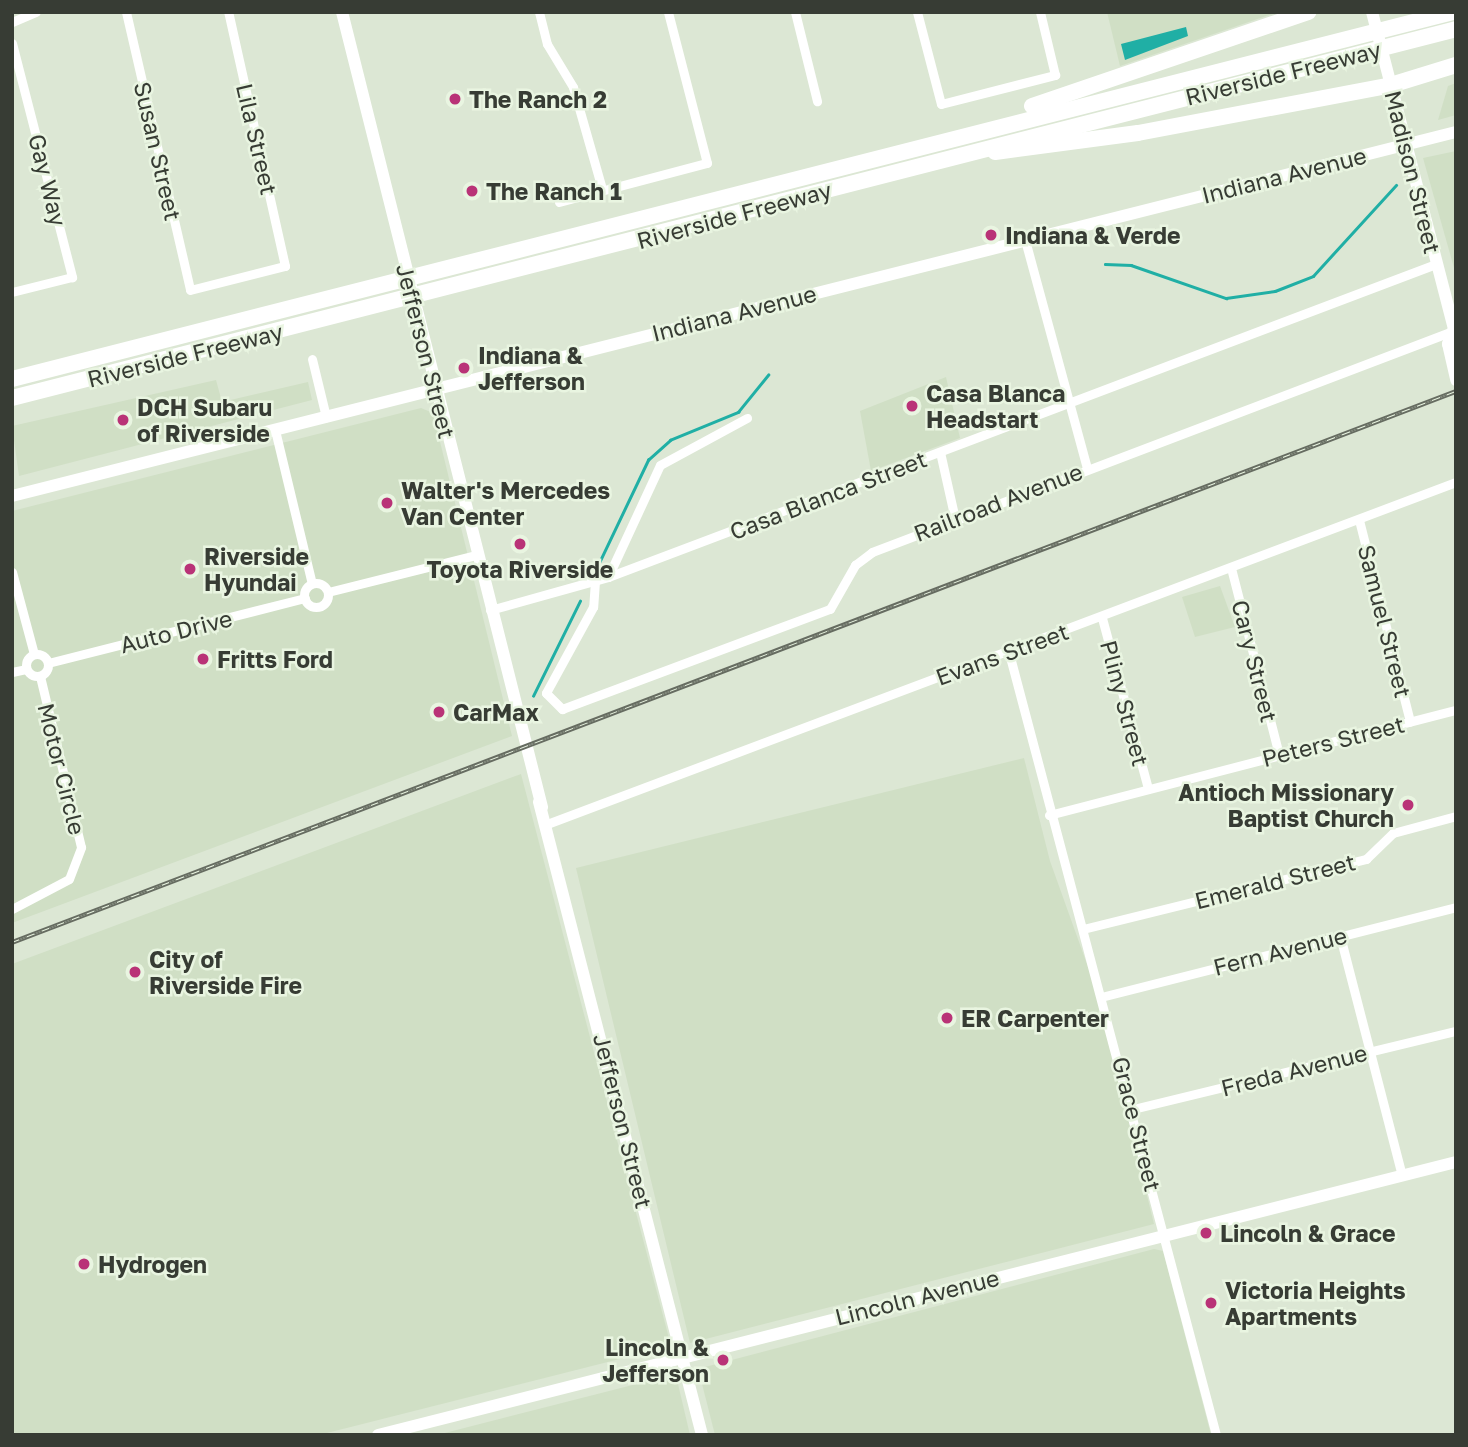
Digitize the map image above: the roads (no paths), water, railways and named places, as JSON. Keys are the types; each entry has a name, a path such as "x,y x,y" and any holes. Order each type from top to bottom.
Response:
{"highway":[{"path":"996,124 1013,111 1213,50 1308,12"},
{"name":"Riverside Freeway","path":"12,379 430,268 996,124 1454,12"},
{"name":"Riverside Freeway","path":"12,398 396,303 1456,29"},
{"path":"977,151 1022,153 1391,85 1456,65"}],"street":[{"path":"12,22 37,12"},
{"name":"Susan Street","path":"127,12 190,290 285,266"},
{"name":"Lila Street","path":"228,12 285,266"},
{"name":"Jefferson Street","path":"342,12 476,555 702,1435"},
{"path":"539,12 547,44 573,87 602,190"},
{"path":"559,202 707,163 668,12"},
{"path":"795,12 817,101"},
{"path":"917,12 941,104 1055,75 1040,12"},
{"name":"Madison Street","path":"1372,12 1454,334 1448,344 1456,380"},
{"name":"Gay Way","path":"12,43 72,277 12,292"},
{"name":"Indiana Avenue","path":"12,496 1456,132"},
{"path":"1025,240 1087,468"},
{"name":"Casa Blanca Street","path":"490,610 608,577 1436,264"},
{"name":"Railroad Avenue","path":"595,581 593,607 559,667 548,699 562,709 830,609 861,558 1087,468 1454,334"},
{"path":"312,359 326,417"},
{"path":"608,577 660,465 747,418"},
{"path":"275,430 312,584 305,598"},
{"path":"940,452 955,519"},
{"name":"Evans Street","path":"547,824 1009,653 1456,482"},
{"name":"Samuel Street","path":"1359,520 1410,722"},
{"name":"Auto Drive","path":"48,663 305,598 320,607 328,592 476,555"},
{"name":"Cary Street","path":"1231,568 1279,755"},
{"path":"12,572 34,654 48,663 40,676 26,669 12,672"},
{"path":"312,584 328,592"},
{"name":"Pliny Street","path":"1102,618 1148,789"},
{"name":"Grace Street","path":"1009,653 1049,815 1105,996 1216,1435"},
{"path":"26,669 34,654"},
{"name":"Motor Circle","path":"12,909 69,879 81,847 40,676"},
{"name":"Peters Street","path":"1049,815 1456,710"},
{"name":"Emerald Street","path":"1083,929 1366,859 1393,833 1456,817"},
{"name":"Fern Avenue","path":"1105,996 1456,907"},
{"path":"1340,936 1402,1175"},
{"name":"Freda Avenue","path":"1133,1110 1456,1031"},
{"name":"Lincoln Avenue","path":"379,1435 1165,1233 1456,1162"}],"water":[{"path":"1186,27 1188,36 1125,60 1121,44"}],"waterway":[{"path":"1105,264 1131,265 1226,298 1275,291 1313,276 1396,185"},
{"path":"597,567 648,460 670,440 738,412 768,375"},
{"path":"533,696 580,601"}],"railway":[{"path":"12,942 1456,391"}],"place":[{"name":"The Ranch 2","path":"455,99"},
{"name":"The Ranch 1","path":"472,191"},
{"name":"Indiana & Verde","path":"991,235"},
{"name":"Indiana & Jefferson","path":"464,368"},
{"name":"Casa Blanca Headstart","path":"912,406"},
{"name":"DCH Subaru of Riverside","path":"123,420"},
{"name":"Walter's Mercedes Van Center","path":"387,503"},
{"name":"Toyota Riverside","path":"520,544"},
{"name":"Riverside Hyundai","path":"190,569"},
{"name":"Fritts Ford","path":"203,659"},
{"name":"CarMax","path":"439,712"},
{"name":"Antioch Missionary Baptist Church","path":"1408,805"},
{"name":"City of Riverside Fire","path":"135,972"},
{"name":"ER Carpenter","path":"947,1018"},
{"name":"Lincoln & Grace","path":"1206,1233"},
{"name":"Hydrogen","path":"84,1264"},
{"name":"Victoria Heights Apartments","path":"1211,1303"},
{"name":"Lincoln & Jefferson","path":"723,1360"}]}
